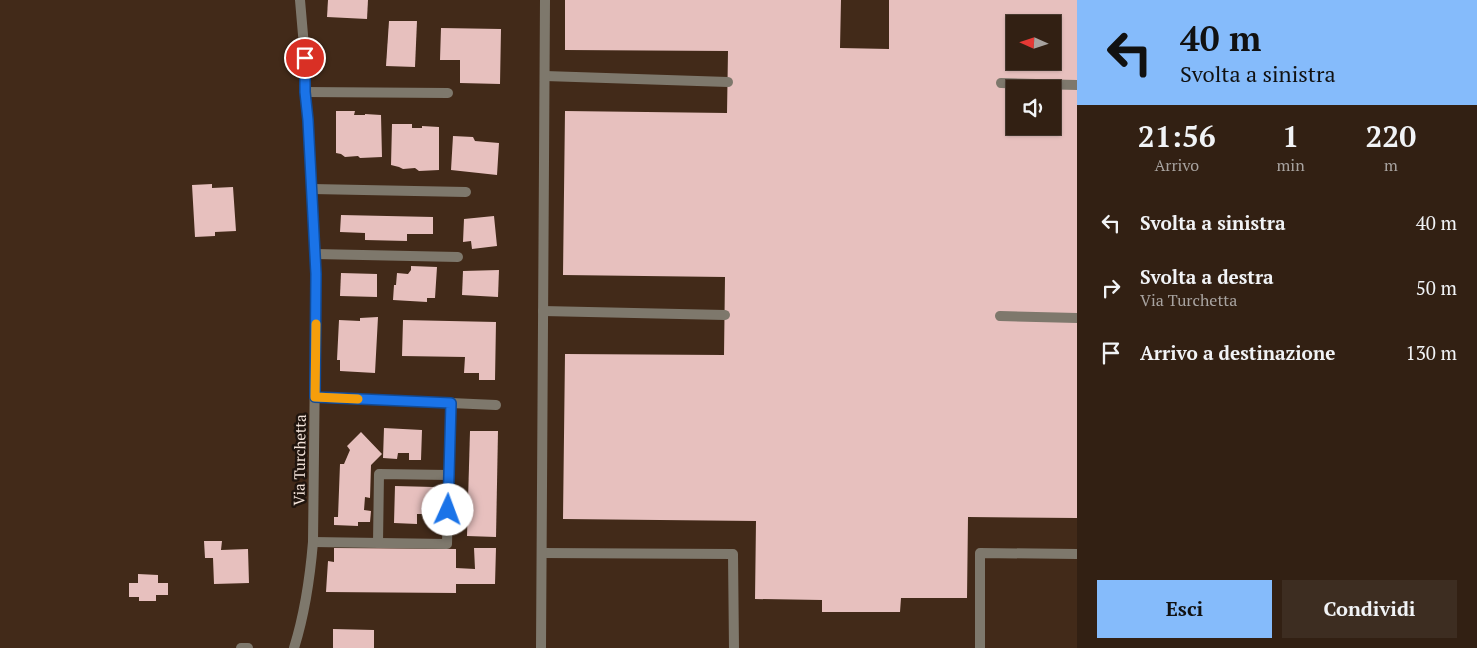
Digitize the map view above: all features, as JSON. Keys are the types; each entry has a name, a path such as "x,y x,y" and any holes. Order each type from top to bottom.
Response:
{"street":[{"name":"Via Turchetta","path":"294,648 304,612 314,542 316,284 305,92 305,58 300,0"},
{"path":"541,648 545,0"},
{"path":"544,76 728,82"},
{"path":"1001,83 1077,85"},
{"path":"305,92 448,93"},
{"path":"312,189 466,192"},
{"path":"315,254 458,258"},
{"path":"543,311 725,315"},
{"path":"1000,316 1077,318"},
{"path":"315,397 496,404"},
{"path":"314,542 447,544 451,403"},
{"path":"378,543 378,474 449,475"},
{"path":"542,553 733,554 734,648"},
{"path":"980,648 980,553 1077,554"},
{"path":"241,648 248,648"}],"building":[{"path":"328,0 368,0 367,19 327,17"},
{"path":"565,0 841,0 840,48 889,49 889,0 1077,0 1077,518 968,517 967,598 901,598 900,612 822,612 822,600 755,599 756,521 563,519 565,354 724,355 725,277 563,275 565,111 727,113 728,51 565,50"},
{"path":"389,21 417,21 415,67 386,66"},
{"path":"441,28 501,29 500,84 460,83 460,60 440,60"},
{"path":"336,111 355,111 354,115 381,115 382,157 345,157 336,153"},
{"path":"392,124 412,124 412,128 422,128 422,126 439,127 439,170 419,171 415,168 403,169 391,165"},
{"path":"453,136 473,137 475,141 499,143 497,175 451,170"},
{"path":"212,184 212,188 233,187 236,231 215,232 215,236 195,237 192,185"},
{"path":"341,215 433,217 433,234 407,234 407,241 365,240 365,233 340,232"},
{"path":"494,216 497,246 472,249 471,241 463,242 464,219"},
{"path":"411,266 437,267 435,298 427,298 427,302 393,300 397,273 408,274"},
{"path":"499,270 498,297 462,295 463,271"},
{"path":"341,273 377,274 377,297 340,296"},
{"path":"378,317 375,373 340,371 340,360 337,360 339,320 360,321 360,318"},
{"path":"403,320 496,322 495,380 479,380 479,373 464,373 465,357 402,356"},
{"path":"384,428 422,430 421,460 409,460 409,453 398,453 397,459 383,458"},
{"path":"470,431 498,431 496,537 467,536"},
{"path":"361,432 382,454 371,465 370,498 365,497 364,510 371,511 370,522 358,522 358,526 334,525 334,517 338,517 340,464 344,464 350,450 347,446"},
{"path":"395,486 434,487 433,511 424,511 424,514 417,514 417,524 394,523"},
{"path":"204,541 222,541 221,550 248,549 249,583 214,584 213,558 205,558"},
{"path":"334,548 456,549 456,568 475,569 474,548 496,548 495,584 456,584 456,593 326,592 328,561 334,562"},
{"path":"138,574 158,575 158,583 168,583 168,595 156,595 156,601 139,601 139,597 129,597 129,583 138,583"},
{"path":"333,629 374,630 374,648 333,648"}],"slow traffic":[{"path":"316,324 315,397 358,399"}],"route":[{"path":"305,58 305,92 316,274 315,397 451,403 448,510"}]}
